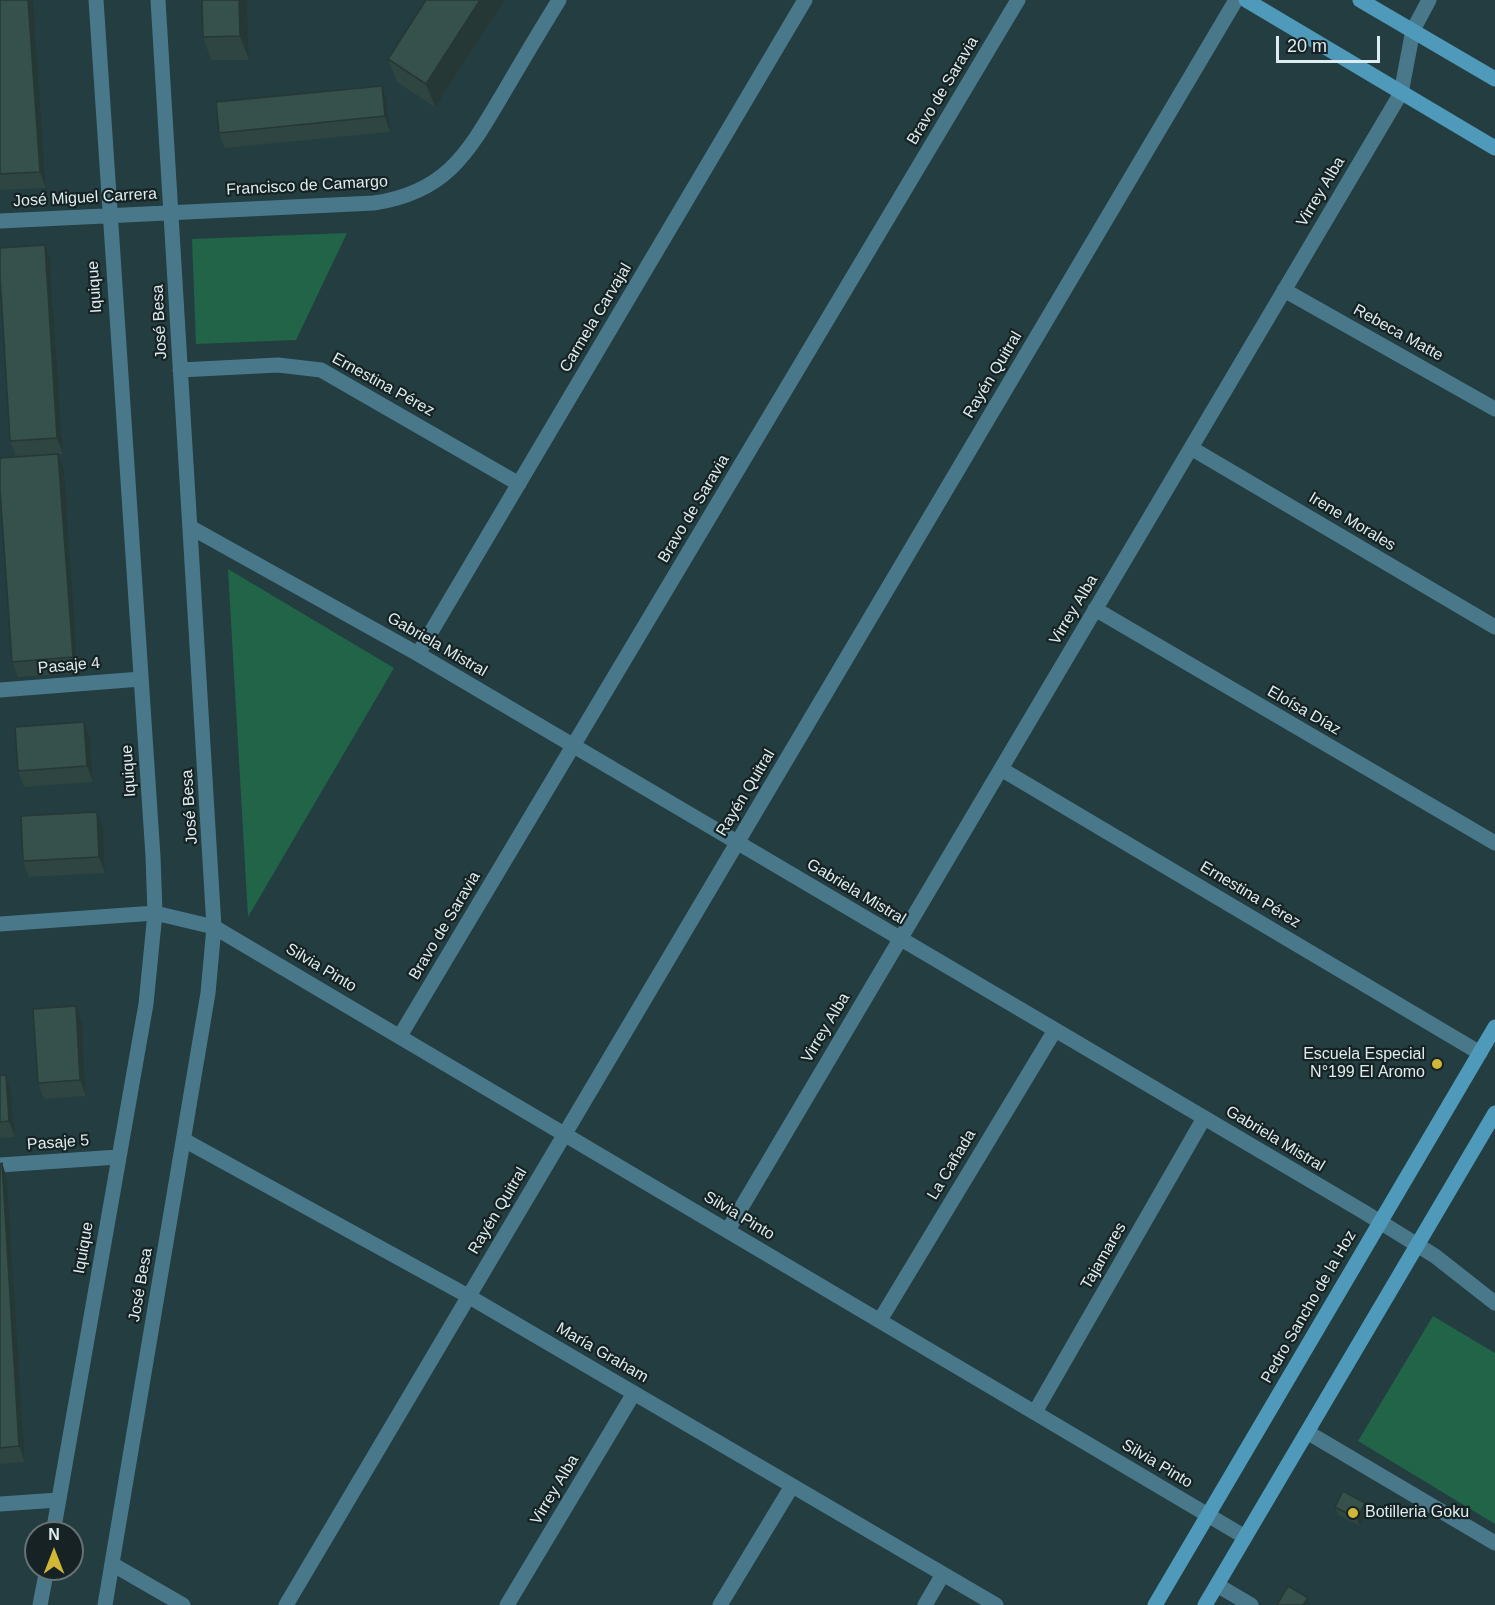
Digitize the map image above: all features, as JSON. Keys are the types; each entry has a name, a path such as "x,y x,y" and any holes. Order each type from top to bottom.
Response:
{"street":[{"name":"Iquique","path":"54,1521 146,1004 154,913 141,679 108,215 96,0"},
{"name":"José Besa","path":"105,1605 208,993 214,927 158,0"},
{"name":"Francisco de Camargo","path":"172,211 374,203 404,198 429,186 456,165 474,142 558,0"},
{"name":"Carmela Carvajal","path":"418,654 805,0"},
{"name":"Bravo de Saravia","path":"400,1036 1018,0"},
{"name":"Rayén Quitral","path":"286,1605 1236,0"},
{"path":"1246,0 1495,148"},
{"path":"1360,0 1495,79"},
{"name":"Virrey Alba","path":"728,1230 1401,93 1413,30 1429,0"},
{"name":"José Miguel Carrera","path":"0,221 172,211"},
{"name":"Rebeca Matte","path":"1284,290 1495,409"},
{"name":"Ernestina Pérez","path":"180,370 278,365 321,370 519,484"},
{"name":"Irene Morales","path":"1191,448 1495,627"},
{"name":"Gabriela Mistral","path":"190,526 418,654 1380,1221 1418,1244 1495,1303"},
{"name":"Eloísa Díaz","path":"1095,609 1495,843"},
{"name":"Pasaje 4","path":"0,690 141,679"},
{"name":"Ernestina Pérez","path":"1001,769 1480,1053"},
{"path":"0,924 154,913 214,927"},
{"name":"Silvia Pinto","path":"214,927 1245,1537"},
{"name":"Pedro Sancho de la Hoz","path":"1155,1605 1495,1027"},
{"name":"La Cañada","path":"880,1320 1055,1030"},
{"path":"1205,1605 1495,1113"},
{"name":"Tajamares","path":"1035,1412 1204,1118"},
{"name":"María Graham","path":"184,1140 468,1296 996,1605"},
{"name":"Pasaje 5","path":"0,1165 118,1157"},
{"name":"Virrey Alba","path":"507,1605 634,1393"},
{"path":"1307,1432 1495,1543"},
{"path":"720,1605 792,1486"},
{"path":"0,1504 58,1500"},
{"path":"112,1564 183,1605"},
{"path":"925,1605 943,1574"},
{"path":"40,1605 44,1581"},
{"path":"1217,1585 1251,1605"}],"green space":[{"path":"347,233 296,340 196,344 192,239"},
{"path":"228,569 394,668 248,917"},
{"path":"1433,1316 1495,1353 1495,1524 1358,1441"}],"building":[{"path":"0,0 28,0 40,172 0,174"},
{"path":"202,0 239,0 240,36 203,37"},
{"path":"426,0 480,0 426,84 388,59"},
{"path":"382,86 385,116 219,133 216,102"},
{"path":"45,245 57,438 10,441 0,248"},
{"path":"58,454 73,657 12,662 0,490 0,458"},
{"path":"84,722 87,766 18,771 15,727"},
{"path":"97,812 99,857 23,861 21,816"},
{"path":"76,1006 80,1080 38,1083 33,1009"},
{"path":"0,1075 6,1075 9,1121 0,1122"},
{"path":"2,1163 19,1446 0,1448 0,1164"},
{"path":"1343,1491 1365,1503 1357,1518 1335,1507"},
{"path":"1288,1586 1308,1598 1303,1605 1277,1605"}],"place":[{"name":"Escuela Especial N°199 El Aromo","path":"1437,1064"},
{"name":"Botilleria Goku","path":"1353,1513"}]}
